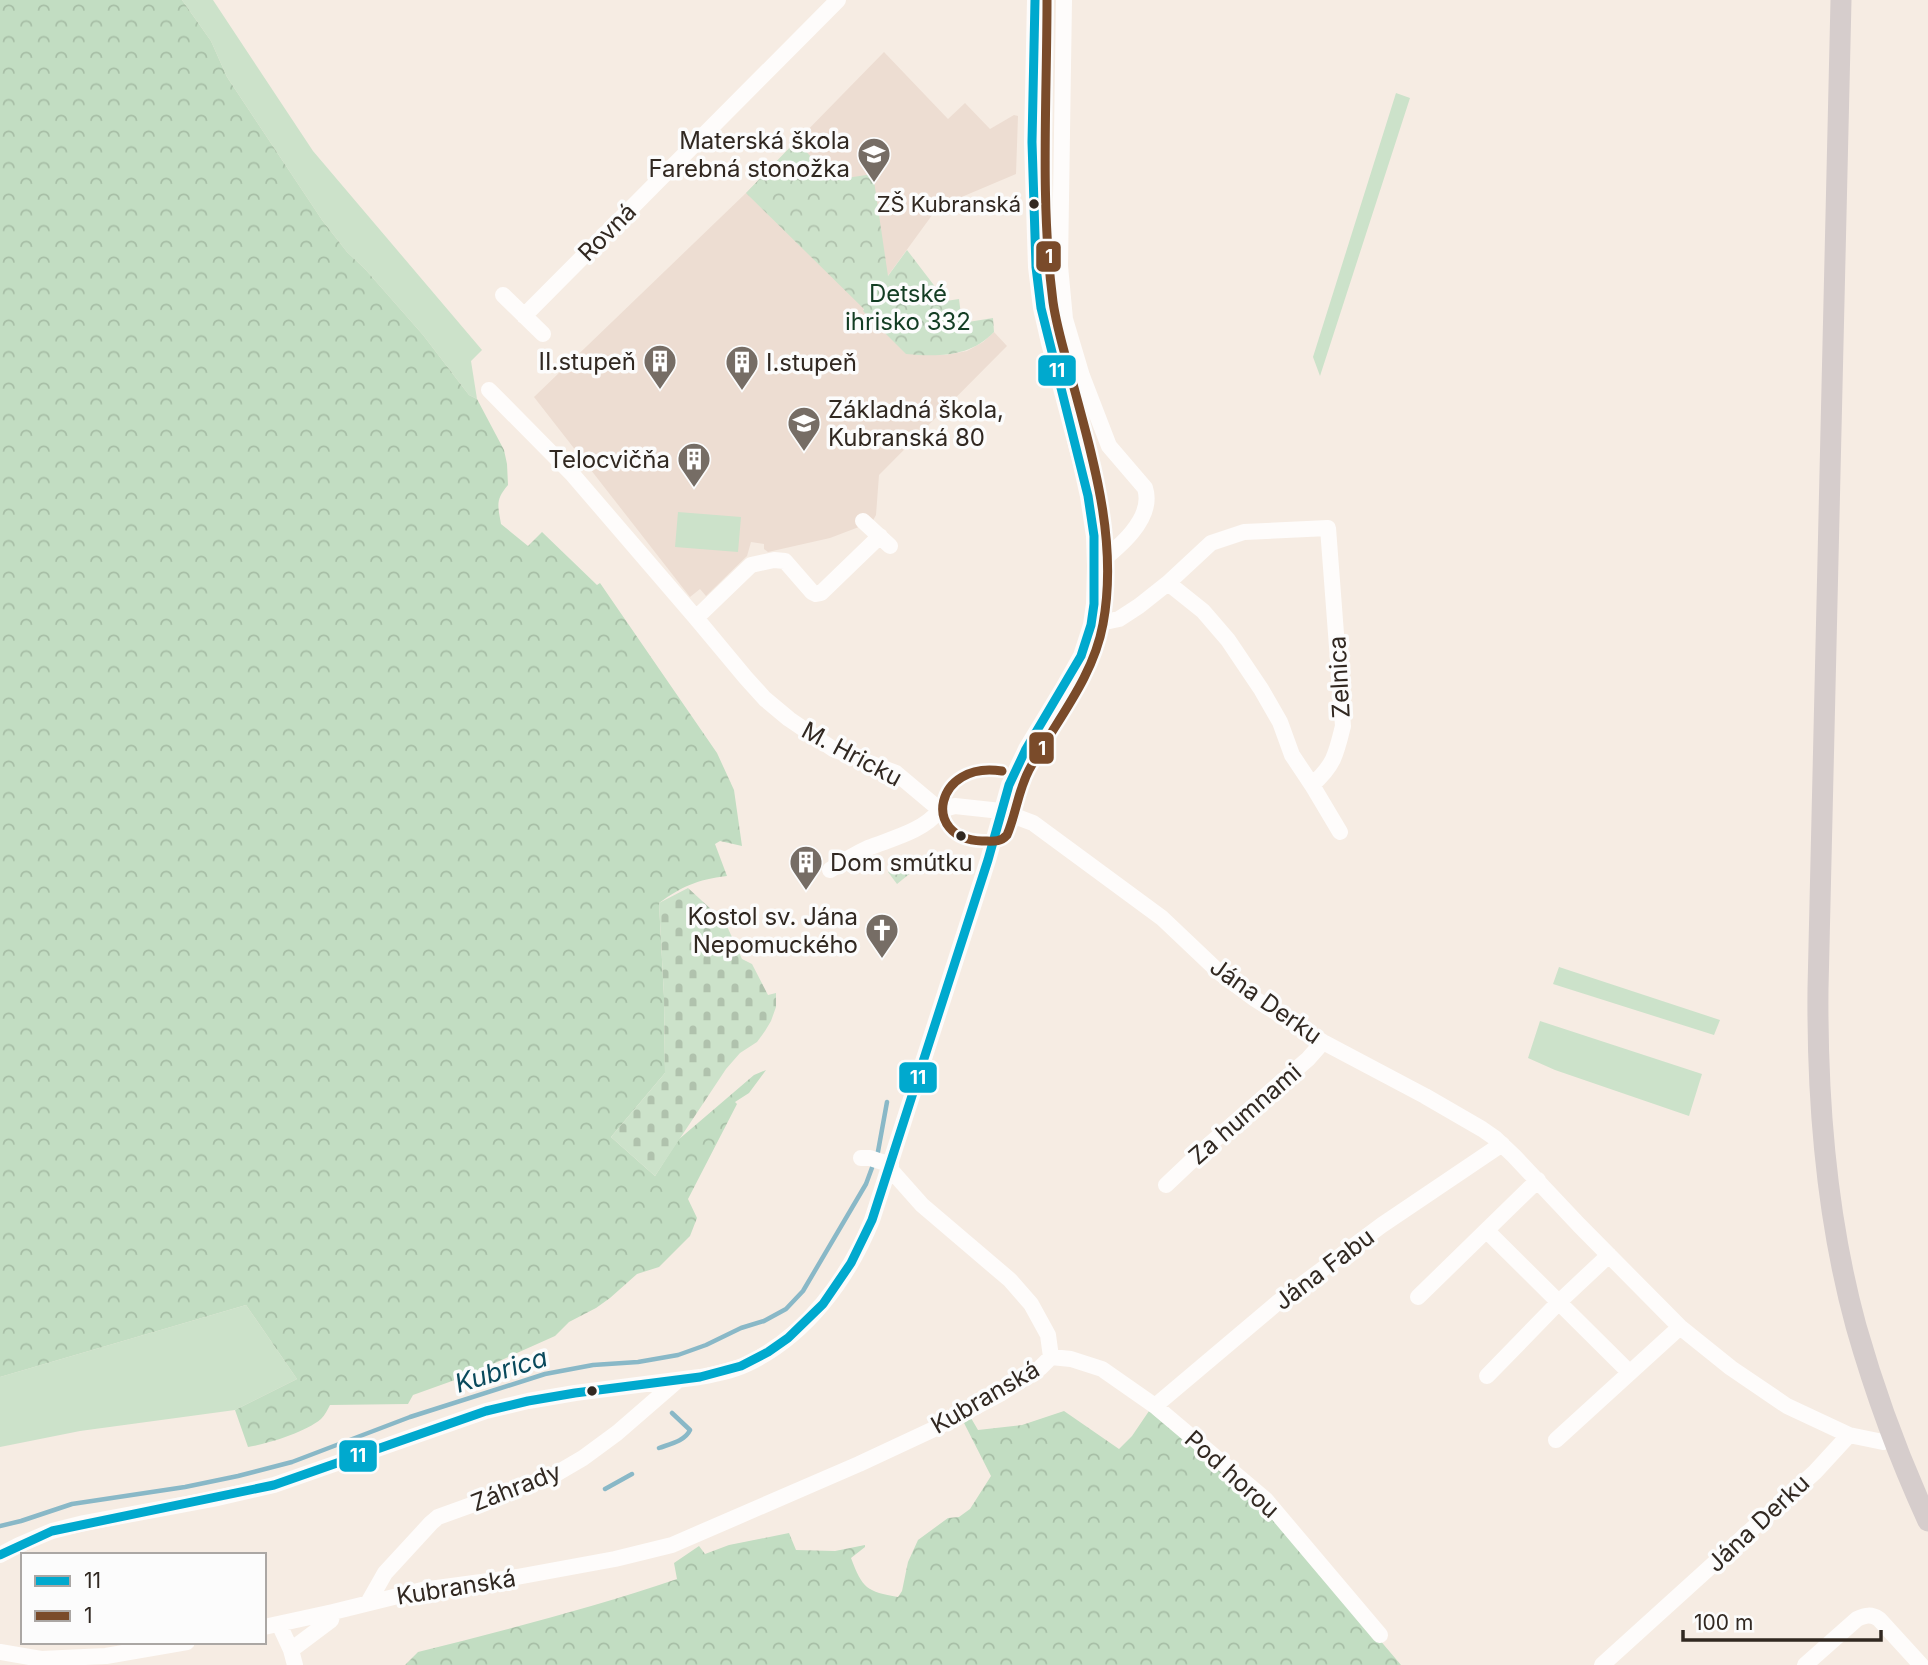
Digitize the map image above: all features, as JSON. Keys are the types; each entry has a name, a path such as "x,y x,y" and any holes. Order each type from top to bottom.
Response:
{"main road":[{"path":"1841,0 1818,1065 1825,1154 1842,1262 1858,1334 1893,1438 1928,1521"}],"street":[{"name":"Rovná","path":"524,316 838,0"},
{"path":"0,1555 52,1531 274,1485 486,1411 540,1399 677,1381 728,1371 766,1353 796,1330 834,1290 854,1261 872,1220 879,1162 940,1006 988,860 1009,785 1016,768 1076,664 1091,625 1095,566 1093,527 1079,456 1041,308 1037,267 1032,142 1035,0"},
{"path":"1065,0 1060,266 1066,319 1082,376 1109,446 1145,488 1147,503 1131,534 1095,566"},
{"path":"1035,22 1064,23"},
{"path":"1032,142 1062,141"},
{"path":"1037,267 1060,266"},
{"path":"503,295 543,334"},
{"path":"1059,383 1082,376"},
{"name":"M. Hricku","path":"489,390 573,475 746,678 789,719 833,749 896,773 940,810"},
{"path":"1079,456 1109,446"},
{"path":"696,618 751,565 774,560 785,561 812,592 821,593 885,541 863,521"},
{"name":"Zelnica","path":"1091,625 1119,619 1139,606 1211,543 1244,532 1328,528 1343,726 1338,748 1328,770 1312,785"},
{"path":"1168,583 1203,611 1228,640 1261,689 1280,722 1292,755 1340,832"},
{"path":"830,870 866,849 906,834 933,818 940,810 955,806 1001,811"},
{"name":"Jána Derku","path":"1001,811 1033,823 1054,837 1161,918 1220,973 1255,999 1323,1042 1463,1117 1502,1144 1680,1327 1723,1362 1787,1406 1849,1435 1883,1443 1893,1438"},
{"name":"Za humnami","path":"1166,1185 1308,1059 1323,1042"},
{"name":"Jána Fabu","path":"1155,1406 1277,1303 1382,1225 1502,1144"},
{"name":"Kubranská","path":"271,1625 422,1590 517,1577 615,1559 672,1545 934,1429 1000,1394 1040,1368 1051,1357 1048,1335 1031,1304 1010,1280 922,1205 879,1162"},
{"path":"1418,1297 1538,1180"},
{"path":"1487,1231 1629,1372"},
{"path":"1487,1376 1609,1255"},
{"path":"1556,1440 1680,1327"},
{"name":"Pod horou","path":"1051,1357 1071,1359 1102,1369 1155,1406 1265,1499 1380,1635"},
{"name":"Záhrady","path":"368,1603 385,1573 438,1517 554,1475 617,1433 677,1381"},
{"name":"Jána Derku","path":"1602,1665 1815,1472 1849,1435"},
{"path":"271,1625 293,1658 331,1620 332,1612"},
{"path":"1805,1665 1857,1619 1867,1615 1879,1619 1921,1665"},
{"path":"5,1657 41,1659 106,1656 175,1644"}],"shaded area":[{"path":"884,52 948,119 965,103 990,129 1014,115 1018,116 1016,174 938,207 863,310 924,355 967,351 994,332 1007,346 879,475 876,515 872,522 830,538 768,552 764,549 764,544 751,542 747,556 706,596 700,589 690,597 534,397 746,193"}],"green space":[{"path":"0,0 182,0 211,41 227,77 322,220 347,252 423,335 469,395 477,399 504,450 507,464 508,485 498,503 501,524 528,546 542,532 597,585 600,583 717,753 734,790 742,846 720,841 715,844 727,876 690,885 659,903 665,1073 611,1137 655,1176 678,1140 754,1075 766,1070 749,1093 735,1102 737,1104 688,1199 697,1218 690,1236 659,1267 637,1274 610,1298 569,1322 555,1336 466,1376 413,1395 408,1404 330,1405 321,1419 314,1424 296,1433 248,1447 235,1410 297,1379 246,1305 0,1377"},
{"path":"182,0 213,0 313,151 482,350 471,361 477,399 469,395 423,335 347,252 322,220 227,77 211,41"},
{"path":"1396,93 1410,98 1320,376 1313,357"},
{"name":"Detské ihrisko 332","path":"796,141 833,180 873,174 888,276 907,250 946,301 959,299 962,323 993,318 994,332 975,346 953,354 906,354 746,193"},
{"path":"678,512 741,517 738,552 675,547"},
{"path":"909,856 918,867 897,884 888,872"},
{"path":"688,888 725,922 742,959 752,964 768,995 776,993 776,1007 765,1031 757,1042 740,1053 726,1069 655,1176 611,1137 665,1073 659,903"},
{"path":"1559,967 1720,1020 1714,1035 1553,984"},
{"path":"1540,1021 1702,1074 1689,1116 1555,1070 1528,1058"},
{"path":"246,1305 297,1379 235,1410 80,1431 0,1447 0,1377"},
{"path":"1064,1411 1119,1449 1132,1436 1149,1411 1272,1513 1401,1665 405,1665 418,1652 581,1609 677,1579 674,1563 699,1546 705,1554 729,1545 789,1533 796,1550 835,1551 865,1545 851,1558 859,1576 872,1590 898,1597 902,1591 908,1562 918,1540 948,1518 959,1517 970,1509 991,1476 964,1423 971,1418 978,1430 1022,1425"}],"waterway":[{"name":"Kubrica","path":"877,1157 887,1102"},
{"name":"Kubrica","path":"0,1526 72,1504 185,1487 292,1462 410,1417 545,1374 593,1365 638,1362 678,1355 706,1345 786,1309 803,1291 866,1184 873,1165"},
{"path":"659,1448 681,1439 690,1430 672,1413"},
{"path":"605,1489 632,1474"}],"transit line":[{"name":"11","path":"0,1555 52,1531 274,1485 486,1411 575,1393 700,1377 741,1366 788,1338 823,1304 851,1263 872,1220 988,860 1009,785 1026,749 1081,656 1091,625 1094,604 1094,536 1088,496 1041,308 1036,267 1032,142 1035,0"},
{"name":"1","path":"1002,771 979,771 962,777 950,788 944,801 943,815 950,828 962,837 992,841 1007,835 1029,770 1072,700 1091,663 1103,624 1107,594 1108,563 1102,503 1057,323 1049,264 1045,189 1047,0"}],"place":[{"name":"Materská škola Farebná stonožka","path":"874,184"},
{"name":"ZŠ Kubranská","path":"1034,204"},
{"name":"II.stupeň","path":"660,391"},
{"name":"I.stupeň","path":"742,392"},
{"name":"Základná škola, Kubranská 80","path":"804,453"},
{"name":"Telocvičňa","path":"694,489"},
{"name":"Dom smútku","path":"806,892"},
{"name":"Kostol sv. Jána Nepomuckého","path":"882,960"}]}
